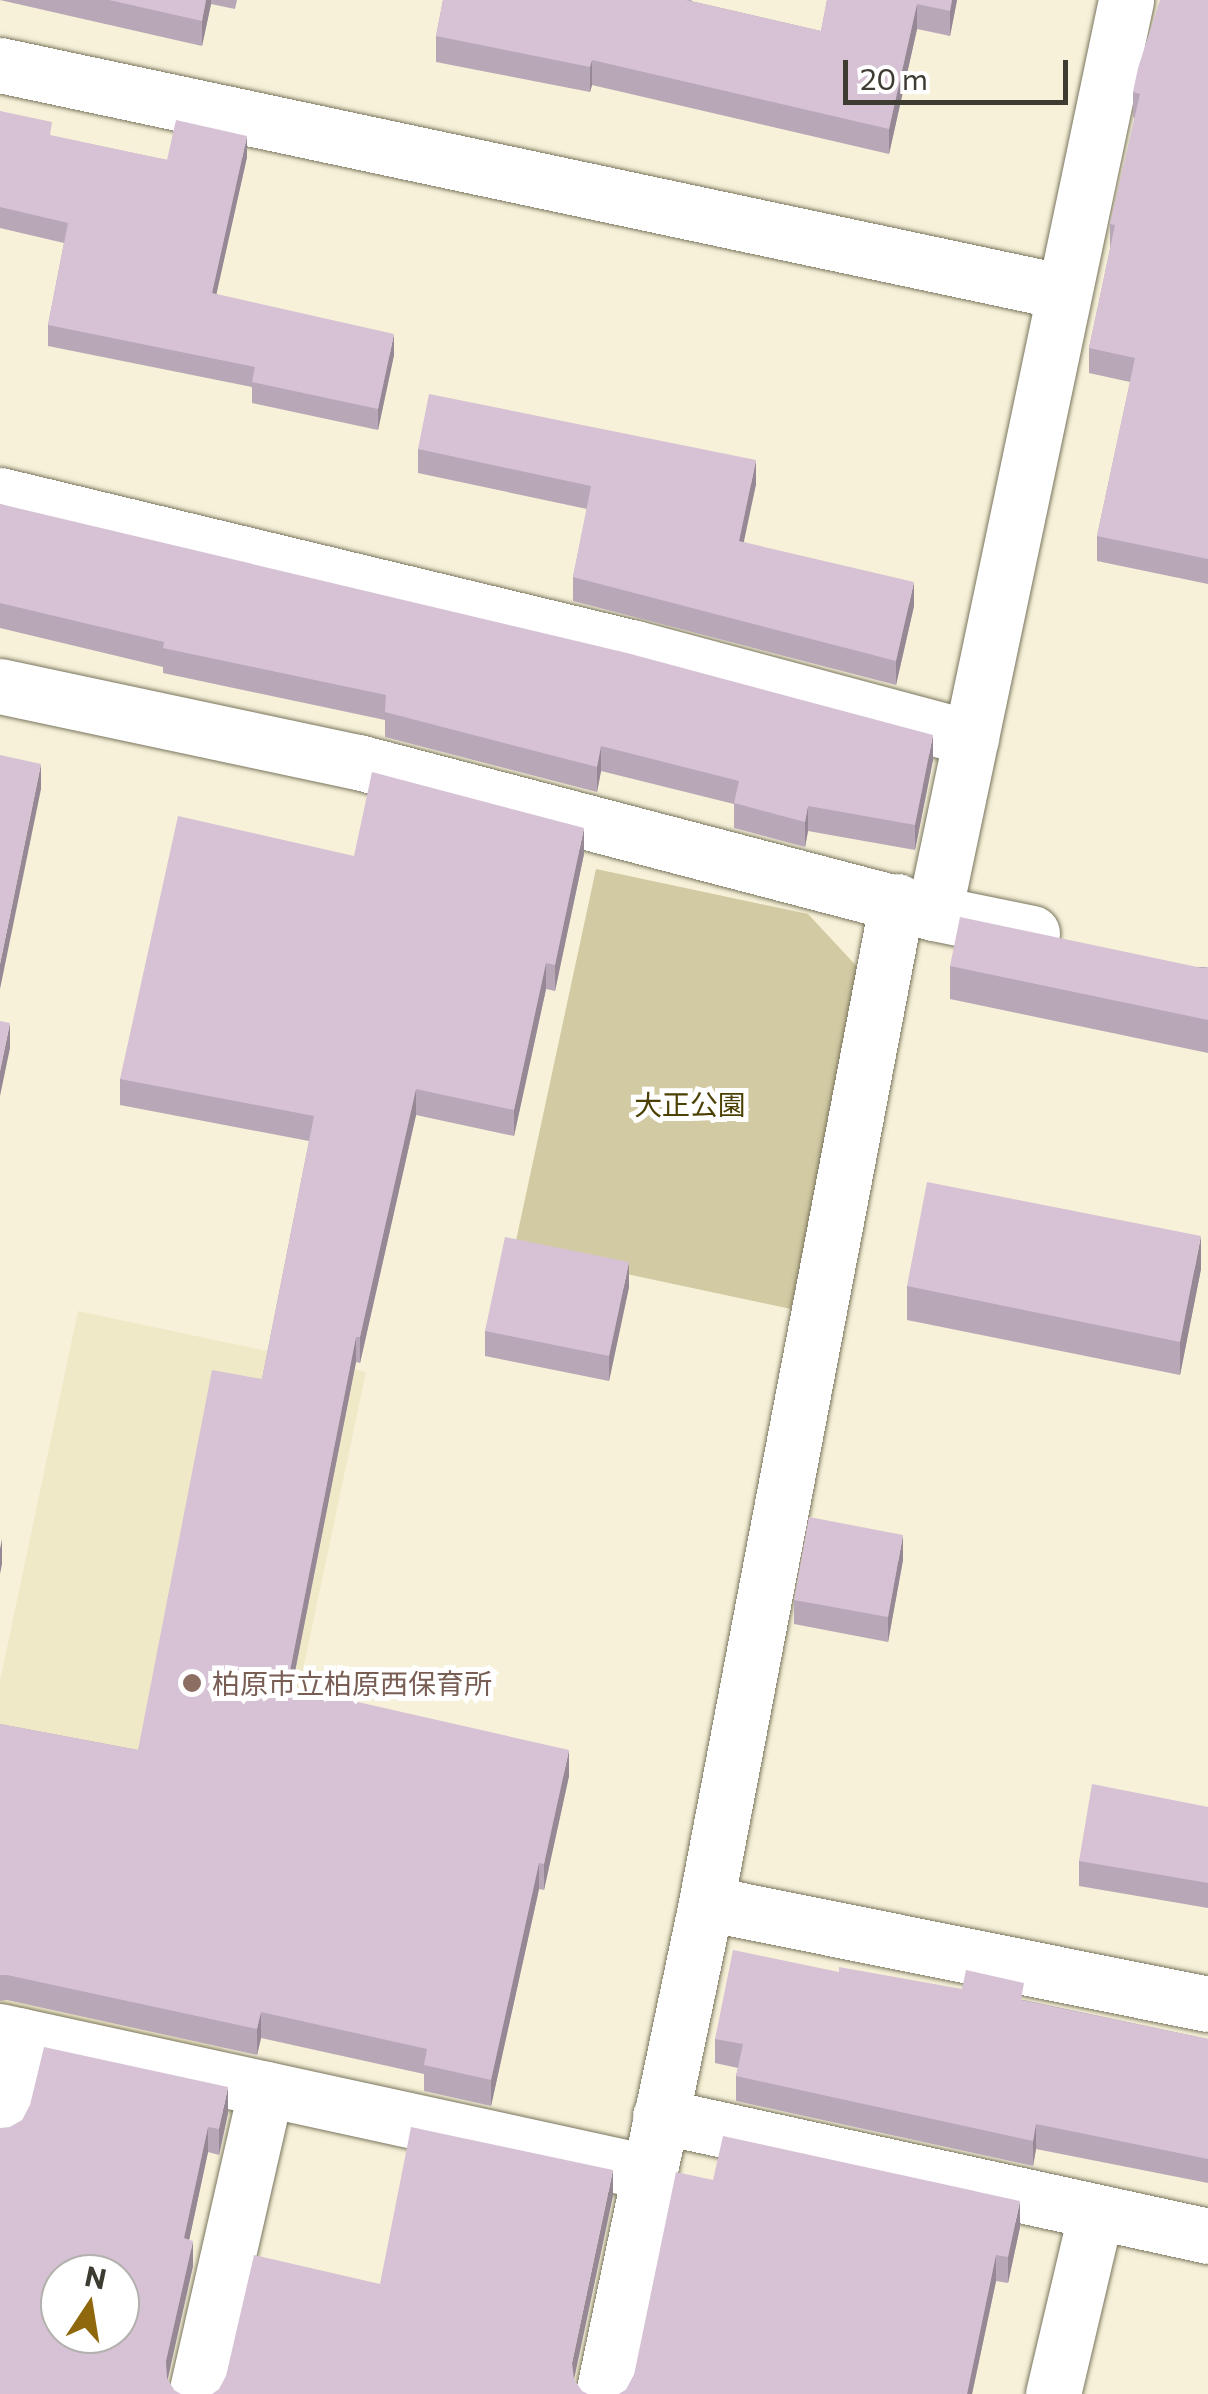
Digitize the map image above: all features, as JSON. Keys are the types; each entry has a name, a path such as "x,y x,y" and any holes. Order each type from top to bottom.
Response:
{"street":[{"path":"602,2394 916,907 971,738 1126,0"},
{"path":"0,65 1064,292"},
{"path":"0,495 635,648 971,738"},
{"path":"0,686 358,762 916,907 1071,941"},
{"path":"706,1903 1208,2004"},
{"path":"0,2124 10,2033 648,2172"},
{"path":"196,2394 266,2088"},
{"path":"660,2116 1208,2236"},
{"path":"1053,2394 1096,2212"}],"shaded area":[{"path":"78,1311 366,1372 221,2057 0,2011 0,1681"}],"green space":[{"name":"大正公園","path":"596,869 808,914 863,973 791,1309 514,1250"}],"building":[{"path":"109,0 206,0 202,21"},
{"path":"443,0 686,0 821,31 827,0 952,0 950,11 917,4 889,129 592,60 590,67 436,36"},
{"path":"1160,0 1208,0 1208,559 1097,536 1135,358 1089,348 1115,225 1110,224 1140,94 1133,92"},
{"path":"0,111 52,122 50,135 167,160 176,120 247,136 212,293 394,334 378,409 252,382 255,367 48,325 68,223 0,207"},
{"path":"429,394 756,460 739,541 914,582 896,661 573,577 591,486 418,449"},
{"path":"0,504 627,653 933,735 915,825 808,806 805,822 734,803 739,781 601,746 597,767 385,712 386,695 163,648 164,642 0,603"},
{"path":"0,755 41,764 0,964"},
{"path":"372,772 584,828 555,965 546,963 514,1110 416,1089 360,1337 356,1337 287,1686 569,1750 544,1864 539,1863 491,2080 424,2065 427,2049 261,2012 257,2029 0,1975 0,1724 138,1750 212,1370 262,1379 314,1116 120,1079 178,816 354,856"},
{"path":"960,917 1208,967 1208,1020 950,966"},
{"path":"0,1021 10,1023 0,1071"},
{"path":"927,1182 1201,1236 1180,1342 907,1286"},
{"path":"505,1237 629,1262 609,1356 485,1331"},
{"path":"809,1517 903,1535 888,1617 794,1600"},
{"path":"1092,1784 1208,1807 1208,1883 1079,1861"},
{"path":"733,1950 839,1972 839,1967 962,1989 966,1970 1024,1983 1021,2000 1208,2039 1208,2159 1036,2124 1033,2141 736,2076 743,2044 715,2039"},
{"path":"44,2047 228,2087 219,2129 208,2127 184,2238 193,2241 166,2361 167,2378 181,2394 0,2394 0,2128 22,2120 30,2105"},
{"path":"411,2127 613,2170 572,2363 574,2379 588,2394 212,2394 226,2376 254,2255 380,2284"},
{"path":"723,2136 1020,2201 1008,2257 996,2255 967,2394 619,2394 626,2390 634,2375 676,2172 713,2180"}],"place":[{"name":"柏原市立柏原西保育所","path":"192,1683"}]}
